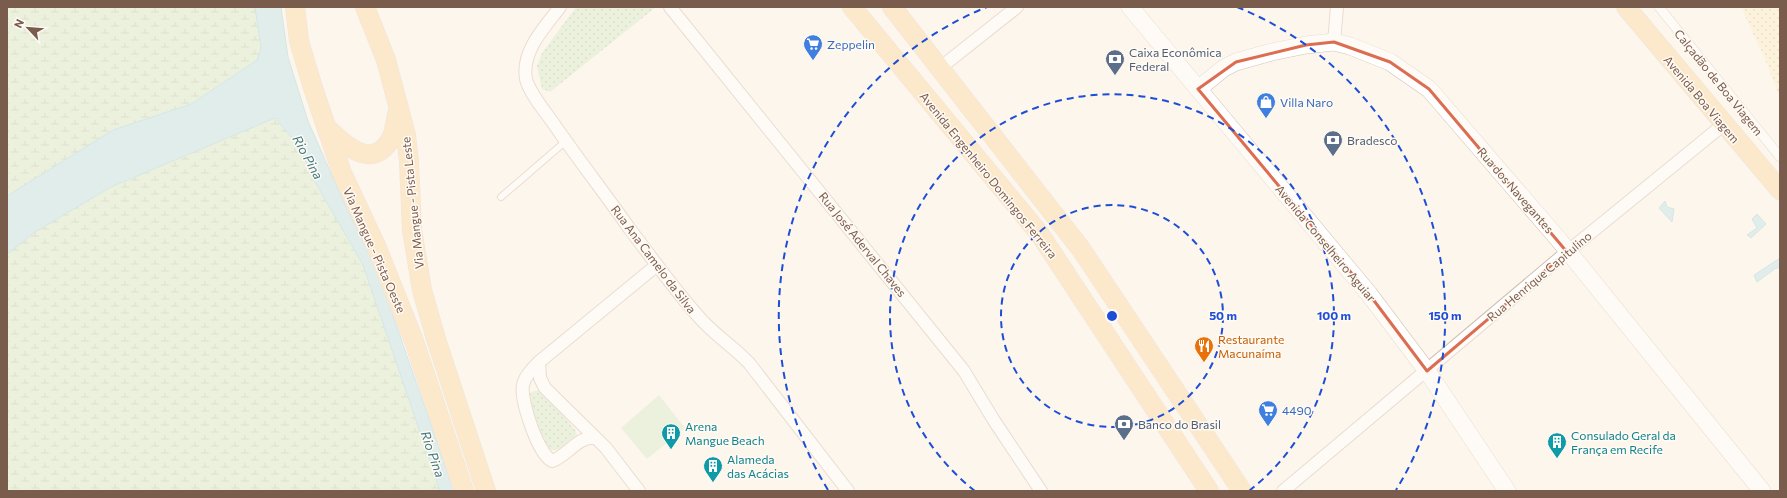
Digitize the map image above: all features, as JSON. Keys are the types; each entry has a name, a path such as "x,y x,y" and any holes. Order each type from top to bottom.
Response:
{"main road":[{"name":"Via Mangue - Pista Oeste","path":"295,7 300,41 313,88 342,173 376,248 414,341 464,491"},
{"name":"Via Mangue - Pista Leste","path":"365,7 386,60 406,136 409,162 412,230 422,290 436,339 486,491"},
{"name":"Avenida Engenheiro Domingos Ferreira","path":"852,7 1039,233 1209,491"},
{"name":"Avenida Engenheiro Domingos Ferreira","path":"892,7 1081,249 1242,491"},
{"name":"Avenida Conselheiro Aguiar","path":"1130,7 1369,294 1427,371 1507,491"},
{"name":"Avenida Boa Viagem","path":"1626,7 1780,190"},
{"name":"Rua dos Navegantes","path":"1198,89 1224,68 1236,62 1306,44 1334,42 1350,46 1390,62 1429,89 1567,252 1762,491"},
{"path":"327,128 354,151 364,154 373,154 383,149 392,136 399,105"}],"street":[{"name":"Rua Ana Camelo da Silva","path":"560,7 535,40 527,60 526,79 534,94 566,141 657,265 698,317 713,332 739,352 848,491"},
{"name":"Rua José Aderval Chaves","path":"670,7 914,307 964,371 993,419 1041,491"},
{"path":"940,68 1017,7"},
{"path":"1334,42 1337,7"},
{"name":"Calçadão de Boa Viagem","path":"1659,7 1780,157"},
{"name":"Rua Henrique Capitulino","path":"1283,491 1567,252 1724,125"},
{"path":"595,438 586,438 559,458 552,461 547,458 539,444 523,400 523,386 525,379 539,362 657,265"},
{"path":"539,362 540,378 545,388 606,448 639,491"}],"lane":[{"path":"501,197 566,141"}],"highlighted area":[{"path":"1334,42 1390,62 1429,89 1567,252 1427,371 1369,294 1198,89 1236,62 1306,45"}],"green space":[{"path":"7,7 255,7 261,48 257,60 191,104 113,130 7,196"},
{"path":"576,7 656,7 550,92 542,89 537,66 542,53"},
{"path":"275,118 301,149 312,177 363,265 440,491 7,491 7,254 35,232 111,187"},
{"path":"540,390 545,393 576,431 577,436 566,447 551,450 547,446 538,429 528,400 529,395 533,391"},
{"path":"659,395 685,428 647,459 621,428"}],"sand":[{"path":"1741,7 1780,7 1780,98 1766,62"}],"water":[{"name":"Rio Pina","path":"255,7 281,7 288,57 308,121 346,207 376,267 454,491 440,491 363,265 312,177 301,149 275,118 111,187 35,232 7,254 7,196 113,130 191,104 257,60 261,48"},
{"path":"1665,201 1667,207 1674,209 1672,222 1659,208"},
{"path":"1757,214 1766,224 1751,238 1747,235 1757,228 1752,219"},
{"path":"1780,258 1780,268 1776,268 1757,282 1754,275"}],"place":[{"name":"Zeppelin","path":"813,61"},
{"name":"Caixa Econômica Federal","path":"1115,76"},
{"name":"Villa Naro","path":"1266,119"},
{"name":"Bradesco","path":"1333,157"},
{"name":"Restaurante Macunaíma","path":"1204,363"},
{"name":"4490","path":"1268,427"},
{"name":"Banco do Brasil","path":"1124,441"},
{"name":"Arena Mangue Beach","path":"671,450"},
{"name":"Consulado Geral da França em Recife","path":"1557,459"},
{"name":"Alameda das Acácias","path":"713,483"}]}
